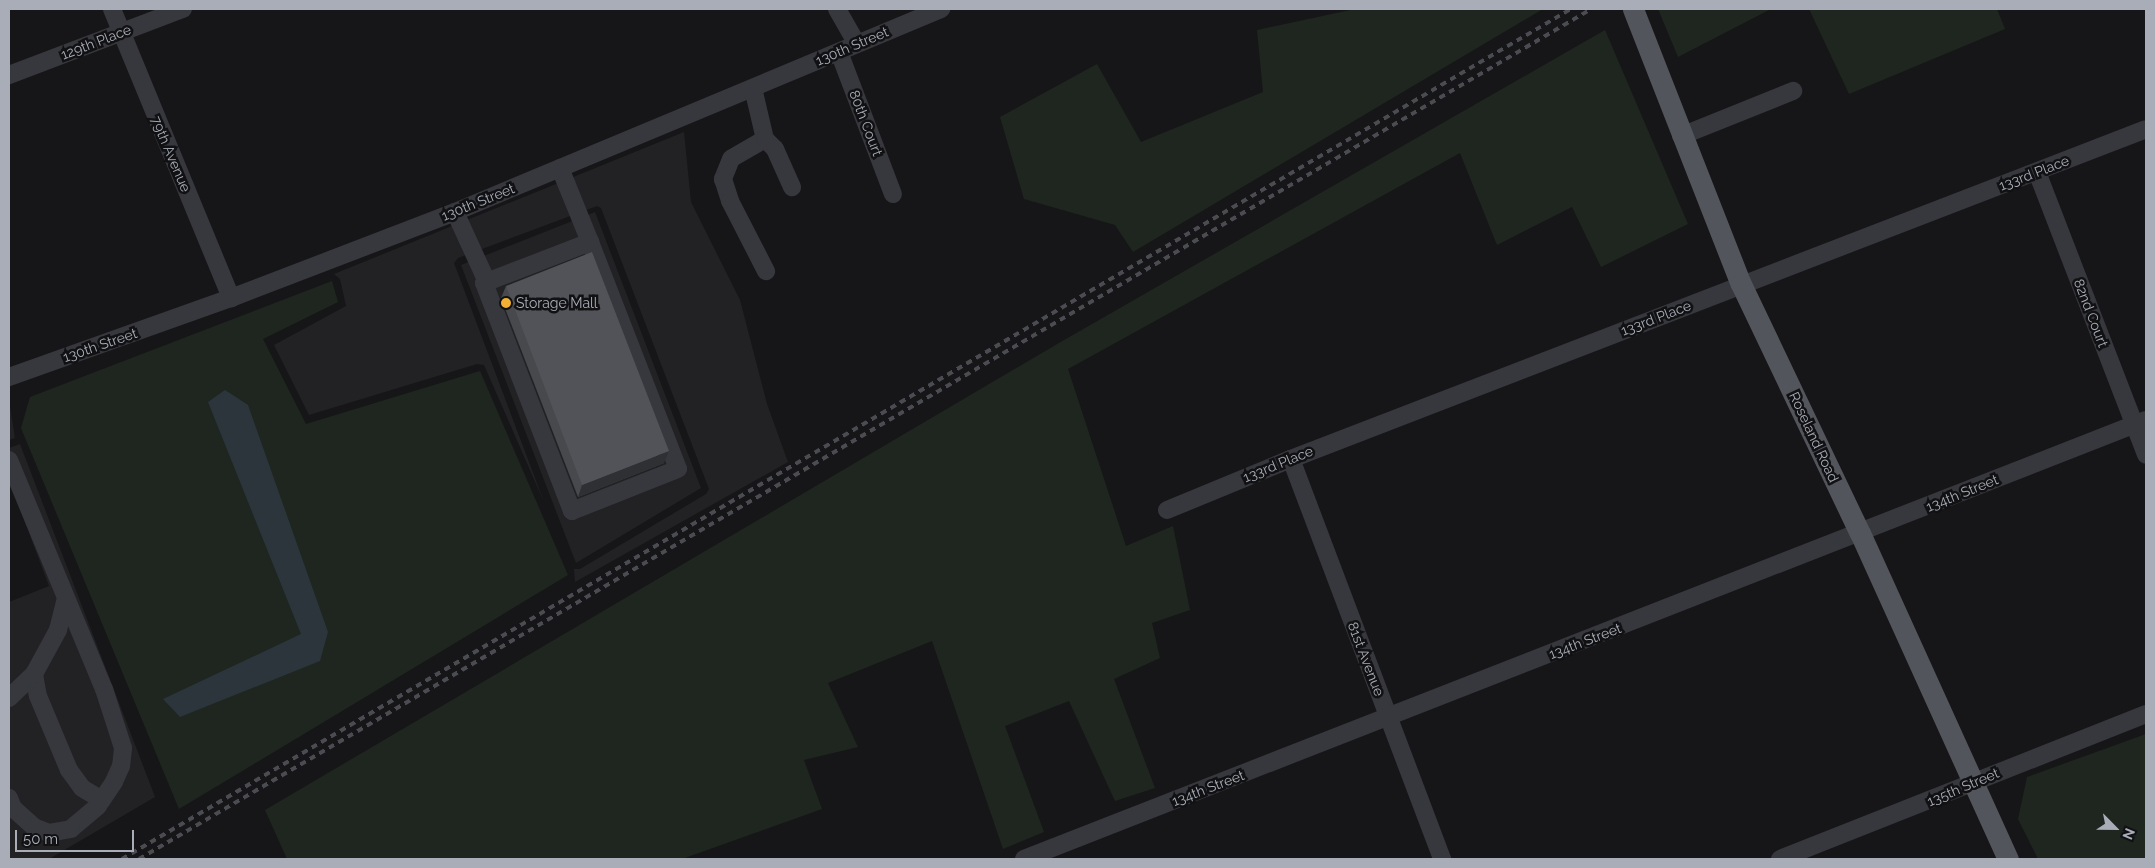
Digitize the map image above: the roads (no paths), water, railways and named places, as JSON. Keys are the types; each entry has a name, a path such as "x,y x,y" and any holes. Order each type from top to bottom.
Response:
{"main road":[{"name":"Roseland Road","path":"1633,9 1681,136 1741,284 1860,533 2008,859"}],"street":[{"name":"79th Avenue","path":"112,9 231,298"},
{"name":"129th Place","path":"9,75 183,9"},
{"path":"837,9 856,44"},
{"name":"130th Street","path":"9,377 231,298 455,212 941,9"},
{"name":"80th Court","path":"839,52 893,194"},
{"path":"752,88 765,139 775,149 792,187"},
{"path":"1681,136 1793,91"},
{"name":"133rd Place","path":"1167,510 1290,459 2146,129"},
{"path":"765,139 731,159 723,179 730,201 766,271"},
{"path":"455,212 486,282 572,511 678,469 560,168"},
{"name":"82nd Court","path":"2037,172 2140,423 2146,454"},
{"path":"486,282 590,242"},
{"name":"134th Street","path":"1024,859 2140,423"},
{"name":"81st Avenue","path":"1290,459 1442,859"},
{"path":"9,460 65,602 104,689 123,748 121,766 102,800 71,829 49,833 34,827 13,808 9,798"},
{"path":"9,698 34,674 58,630 65,602"},
{"path":"34,674 38,696 68,770 82,788 102,800"},
{"name":"135th Street","path":"1780,859 2146,714"}],"railway":[{"path":"122,859 1571,9"},
{"path":"139,859 1591,9"}],"place":[{"name":"Storage Mall","path":"506,303"}]}
